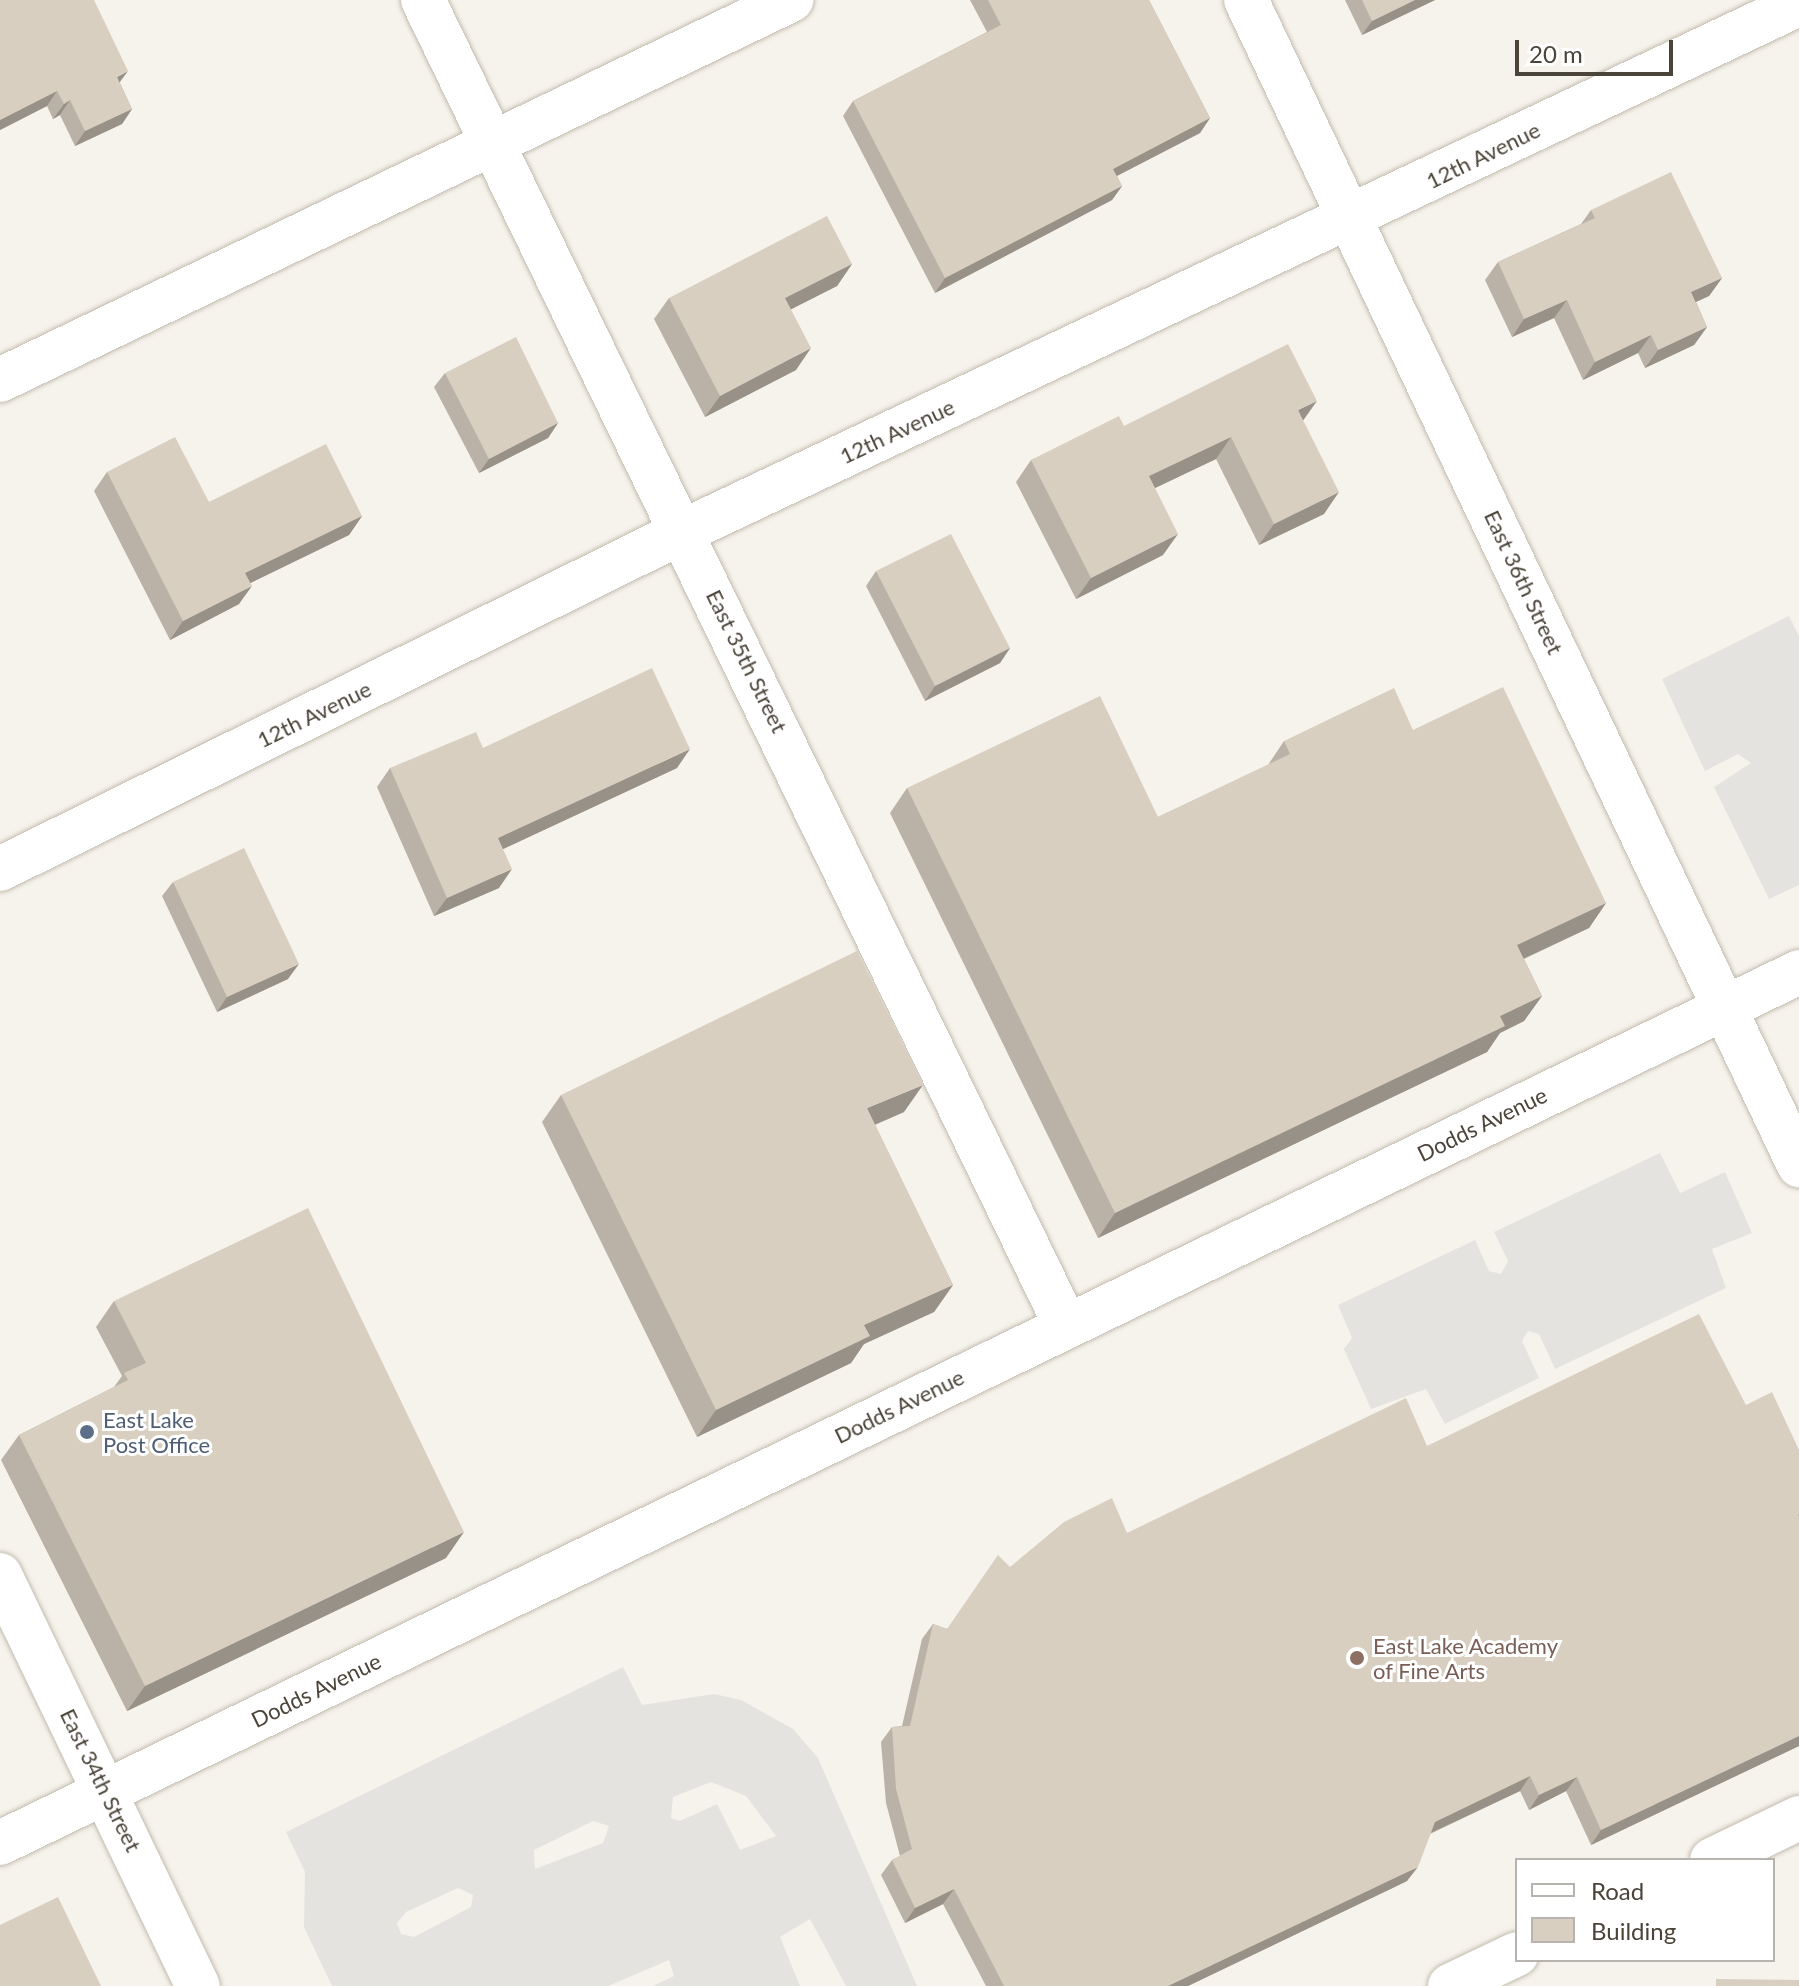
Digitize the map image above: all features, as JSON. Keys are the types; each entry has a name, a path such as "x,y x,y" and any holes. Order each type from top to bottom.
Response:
{"street":[{"name":"East 35th Street","path":"423,0 684,531 1065,1324"},
{"path":"0,380 495,146 791,0"},
{"name":"East 36th Street","path":"1246,0 1799,1165"},
{"name":"12th Avenue","path":"0,869 684,531 1352,218 1799,4"},
{"name":"Dodds Avenue","path":"0,1843 1065,1324 1799,972"},
{"name":"East 34th Street","path":"0,1575 108,1792 198,1986"},
{"path":"1716,1858 1799,1818"},
{"path":"1450,1986 1515,1955"}],"shaded area":[{"path":"1789,616 1799,636 1799,885 1769,899 1714,787 1751,763 1738,754 1705,771 1662,679"},
{"path":"1660,1153 1680,1193 1725,1172 1752,1233 1712,1249 1726,1288 1555,1369 1539,1334 1528,1331 1522,1341 1539,1378 1445,1424 1426,1389 1371,1409 1344,1349 1352,1338 1338,1305 1475,1240 1489,1271 1501,1274 1508,1261 1494,1232"},
{"path":"623,1667 642,1705 714,1694 741,1700 793,1729 818,1758 917,1986 846,1986 810,1919 780,1937 800,1986 653,1986 674,1976 669,1960 608,1986 332,1986 304,1927 305,1872 286,1832","holes":["711,1782 746,1796 776,1836 740,1850 717,1804 680,1821 671,1818 673,1797","593,1821 609,1826 603,1843 535,1869 534,1850","458,1888 473,1895 471,1907 414,1937 401,1934 397,1923 406,1912"]}],"building":[{"path":"0,0 94,0 128,71 117,77 132,109 85,131 70,100 64,104 57,91 0,120"},
{"path":"988,0 1149,0 1210,118 1113,169 1122,186 945,278 853,101 1001,25"},
{"path":"1362,0 1415,0 1372,21"},
{"path":"1671,172 1722,278 1691,292 1707,327 1658,350 1651,335 1595,362 1567,300 1524,319 1498,262 1595,218 1591,210"},
{"path":"827,216 852,264 785,298 811,348 720,396 669,298"},
{"path":"516,337 558,423 489,459 445,373"},
{"path":"1288,344 1317,401 1298,410 1339,492 1274,524 1231,437 1149,476 1178,534 1091,578 1031,460 1119,416 1124,426"},
{"path":"175,437 209,502 326,444 362,516 245,573 252,586 183,621 107,472"},
{"path":"951,534 1010,648 935,686 876,571"},
{"path":"652,668 690,749 498,838 512,869 447,898 390,768 476,732 483,748"},
{"path":"1503,687 1606,903 1517,945 1542,996 1500,1016 1505,1026 1115,1213 907,788 1100,696 1158,817 1290,754 1284,741 1394,688 1413,730"},
{"path":"244,848 299,964 227,997 173,882"},
{"path":"857,951 923,1085 867,1108 953,1285 864,1325 870,1336 716,1410 561,1095"},
{"path":"308,1208 464,1532 145,1686 19,1435 128,1380 124,1373 146,1363 114,1301"},
{"name":"East Lake Academy of Fine Arts","path":"1699,1314 1746,1405 1772,1392 1799,1450 1799,1736 1601,1830 1577,1777 1539,1795 1530,1776 1435,1822 1418,1867 1168,1986 1004,1986 954,1889 915,1908 892,1860 912,1849 896,1789 892,1727 910,1726 933,1624 947,1629 998,1555 1010,1567 1064,1522 1112,1498 1127,1533 1406,1398 1427,1446"},
{"path":"58,1897 101,1986 0,1986 0,1925"},
{"path":"1716,1979 1799,1980 1799,1986 1716,1986"}],"place":[{"name":"East Lake Post Office","path":"87,1432"},
{"name":"East Lake Academy of Fine Arts","path":"1357,1658"}]}
